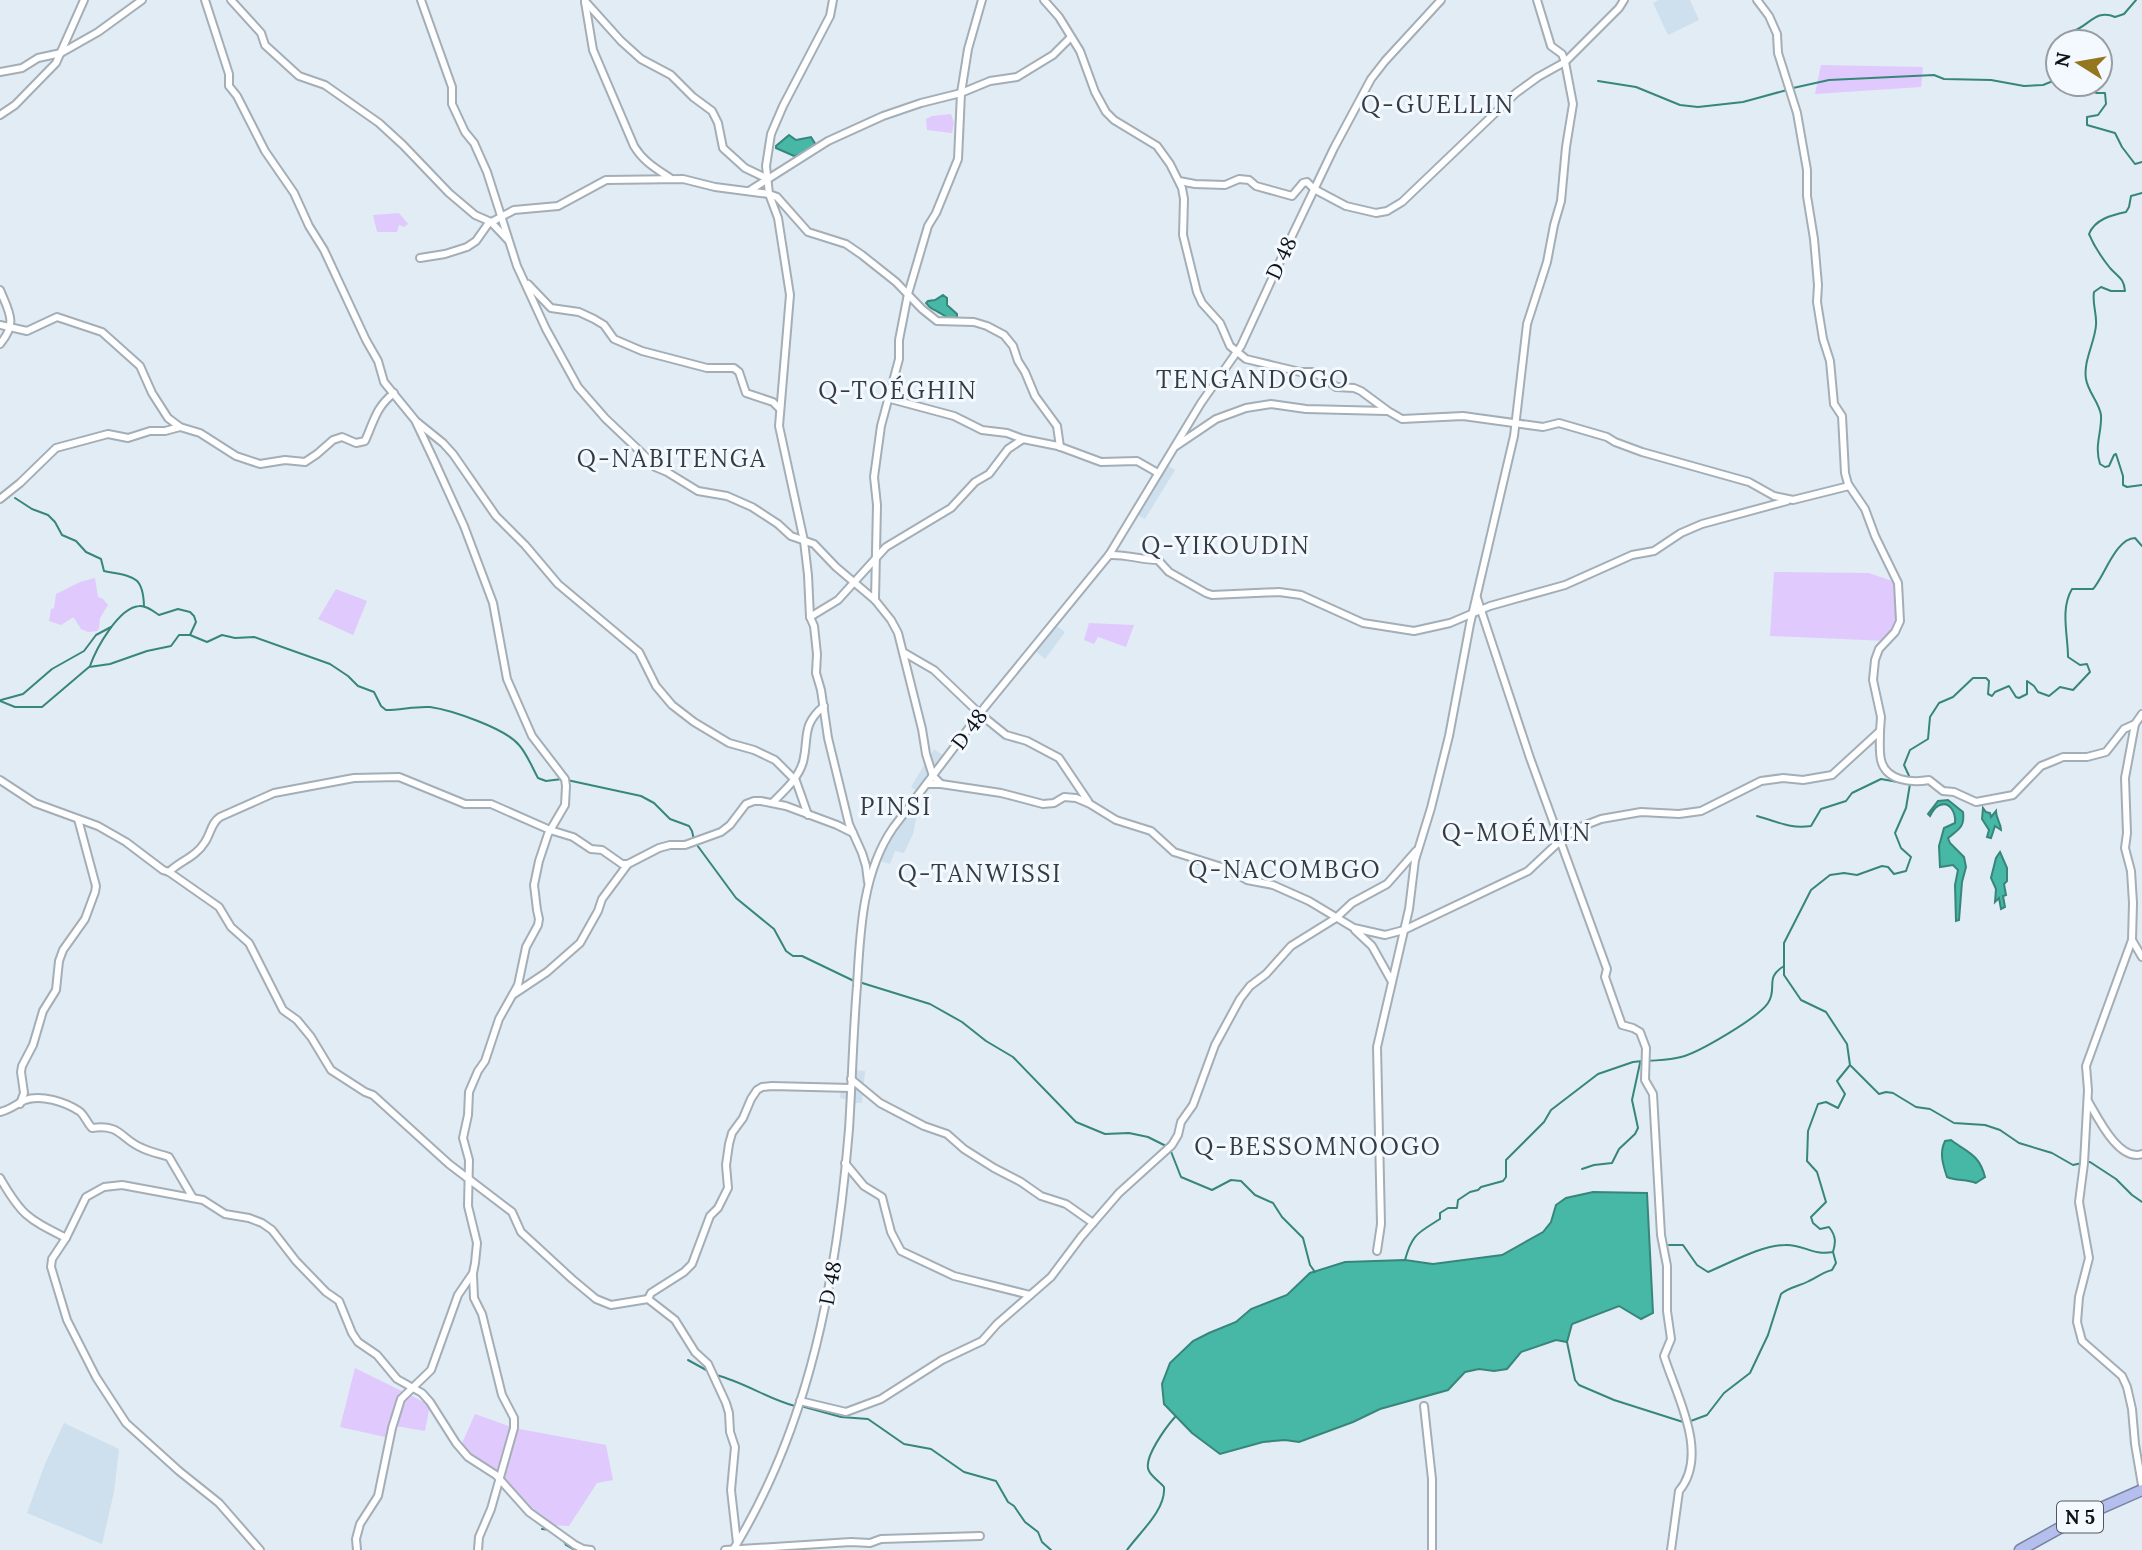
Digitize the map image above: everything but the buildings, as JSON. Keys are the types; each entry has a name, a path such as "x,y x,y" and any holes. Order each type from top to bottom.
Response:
{"highway":[{"name":"N 5","path":"2020,1550 2033,1546 2076,1519 2142,1490"}],"street":[{"path":"0,115 15,105 56,62 84,0"},
{"path":"0,72 22,68 38,58 61,53 98,32 142,0"},
{"path":"205,0 229,74 229,86 237,96 265,151 294,193 324,250 378,361 384,382 415,420 453,454 496,516 558,584 639,652 656,686 672,705 729,743 754,750 775,760 794,779 808,815"},
{"path":"231,0 261,33 265,46 299,76 325,85 379,123 449,192 475,215 491,222 509,242"},
{"path":"421,0 452,87 452,103 479,153 523,279 546,329 578,387 655,467 698,491 727,496 751,507 778,524 790,536 814,544 875,600 896,628 926,754 933,776 941,784"},
{"path":"585,0 593,50 634,146 648,164 670,178"},
{"path":"585,0 621,41 641,59 671,75 712,111 718,122 723,148 746,168 768,179"},
{"path":"833,0 830,16 771,134 766,166 769,194 778,218 790,295 779,426 804,541 810,617 814,626 817,654 816,673 838,781 849,824 866,866 869,886"},
{"path":"875,600 875,464 887,398 899,359 908,294 928,226 958,159 961,93 968,49 982,0"},
{"path":"1044,0 1059,17 1080,51 1095,92 1106,112 1114,120 1157,146 1170,164 1179,181 1184,200 1183,235 1197,292 1202,303 1220,323 1230,346 1246,359 1300,372 1312,372 1336,387 1354,388 1402,419 1463,416 1544,427 1559,423 1607,437 1642,452 1749,482 1774,496 1793,500"},
{"name":"D 48","path":"735,1547 781,1458 819,1337 832,1276 845,1163 864,906 887,836 980,714 1109,555 1201,403 1249,331 1314,189 1371,79 1441,0"},
{"path":"1377,1251 1381,1224 1377,1048 1409,909 1415,860 1449,736 1476,595 1504,479 1515,423 1527,324 1547,262 1561,201 1573,104 1565,62 1562,54 1551,46 1537,0"},
{"path":"1179,181 1225,185 1239,179 1249,180 1256,186 1292,196 1303,183 1346,206 1376,213 1387,211 1402,202 1436,172 1516,93 1538,76 1565,62 1624,0"},
{"path":"1757,0 1769,16 1777,34 1777,53 1797,113 1807,170 1807,196 1818,285 1817,302 1823,339 1830,361 1834,404 1842,416 1845,473 1849,486 1865,509 1898,583 1900,621 1895,632 1880,649 1874,670 1874,688 1881,717 1881,761 1890,775 1910,782 1929,780 1943,791 1982,802 2013,794 2041,766 2063,757 2087,757 2106,752 2124,729 2135,724"},
{"path":"749,191 828,141 846,133 921,103 961,93 990,81 1017,78 1053,55 1071,37"},
{"path":"421,258 467,247 476,241 491,222 514,210 558,206 606,180 683,179 715,187 769,194 778,197 808,232 846,244 897,282 937,321 974,322 1004,335 1011,342 1035,396 1057,426 1060,447"},
{"path":"523,279 551,308 579,312 594,319 604,325 614,339 642,351 707,368 734,368 746,393 773,402 780,409"},
{"path":"0,290 11,318 11,328 0,344"},
{"path":"0,326 27,331 57,317 102,332 140,366 152,393 168,418 180,427 200,433 236,456 260,464 285,460 305,462 332,440 342,437 356,443 365,441 378,409 383,401 394,393"},
{"path":"887,398 954,416 982,430 1007,433 1060,447 1101,462 1137,461 1158,473"},
{"path":"1174,447 1216,419 1246,408 1271,404 1306,409 1388,411"},
{"path":"415,420 464,526 493,603 507,679 532,736 565,779 566,786 565,805 550,830 534,886 540,919 526,947 518,985 499,1019 485,1061 469,1092 463,1138 468,1160 468,1206 477,1244 473,1273 474,1297 482,1314 502,1395 514,1418 514,1428 491,1510 479,1537 478,1550"},
{"path":"0,499 56,448 108,434 128,438 150,430 165,431 180,427"},
{"path":"810,617 838,600 886,547 951,508 975,482 989,474 1008,449 1023,439"},
{"path":"1109,555 1158,560 1170,572 1212,595 1279,592 1301,595 1363,623 1414,631 1450,623 1481,610 1565,585 1632,555 1654,551 1702,524 1849,486"},
{"path":"1476,595 1530,758 1607,969 1605,977 1622,1025 1640,1032 1646,1048 1645,1080 1653,1094 1661,1235 1667,1266 1667,1311 1671,1339 1664,1356 1688,1422 1692,1453 1685,1483 1679,1491 1671,1550"},
{"path":"903,652 934,670 980,714 1006,734 1027,741 1059,758 1090,804"},
{"path":"772,803 794,779 802,764 812,716 824,706"},
{"path":"2142,714 2135,724 2125,778 2125,848 2131,871 2132,940 2087,1066 2084,1163 2079,1202 2088,1258 2079,1297 2077,1322 2082,1341 2122,1376 2127,1387 2142,1485"},
{"path":"1354,928 1385,935 1404,930 1528,871 1561,840 1578,828 1601,819 1641,812 1679,814 1701,811 1760,781 1783,778 1803,780 1832,775 1880,731"},
{"path":"169,872 195,854 205,842 214,821 274,793 354,778 399,777 465,804 491,804 573,837 591,849 602,850 622,864 628,864"},
{"path":"0,780 35,803 98,826 126,842 219,906 231,927 249,943 283,1010 297,1020 311,1037 331,1070 373,1095 449,1164 512,1212 521,1232 596,1300 611,1304 648,1299 675,1320 695,1352 708,1364 729,1413 730,1432 735,1447 731,1490 735,1547"},
{"path":"927,784 1001,793 1043,804 1054,803 1064,797 1076,798 1116,820 1150,831 1174,852 1228,869 1247,880 1273,886 1309,901 1354,928 1372,946 1392,981"},
{"path":"514,994 547,972 580,943 598,911 601,899 628,864 659,848 685,845 721,832 746,804 761,801 786,806 837,825 853,834"},
{"path":"20,1104 24,1093 22,1066 33,1045 43,1011 56,990 57,972 63,950 85,919 95,892 96,886 78,819"},
{"path":"800,1401 846,1412 881,1399 942,1360 982,1341 997,1324 1051,1277 1119,1193 1172,1145 1181,1122 1193,1105 1215,1045 1240,999 1291,946 1336,918 1352,903 1387,884 1420,846"},
{"path":"2132,940 2142,957"},
{"path":"851,1079 880,1103 924,1126 947,1134 987,1164 1041,1196 1066,1204 1093,1223"},
{"path":"648,1299 651,1293 692,1264 710,1216 718,1208 728,1188 726,1165 732,1133 757,1090 772,1086 851,1088"},
{"path":"0,1112 24,1101 46,1098 81,1112 92,1128 102,1126 114,1130 139,1148 169,1157 193,1198"},
{"path":"2087,1099 2107,1134 2128,1155 2142,1154"},
{"path":"845,1163 864,1186 882,1197 891,1232 901,1251 954,1276 1030,1295"},
{"path":"0,1178 21,1211 31,1220 66,1238"},
{"path":"260,1550 219,1503 126,1423 111,1403 67,1320 51,1267 52,1259 66,1238 86,1197 104,1187 128,1185 203,1200 225,1214 249,1218 272,1230 296,1261 326,1292 339,1301 358,1342 377,1355 397,1379 414,1388 430,1402 468,1457 499,1479 529,1512 575,1545 591,1550"},
{"path":"357,1550 356,1539 360,1524 378,1496 401,1399 431,1370 458,1295 473,1273"},
{"path":"1424,1406 1432,1479 1432,1550"},
{"path":"724,1550 735,1547 870,1543 881,1539 980,1536"}],"shaded area":[{"path":"1659,0 1690,0 1699,20 1668,35 1653,3"},
{"path":"1821,65 1923,67 1921,87 1815,94"},
{"path":"951,114 954,123 952,133 927,130 926,119"},
{"path":"789,135 796,140 811,137 816,145 802,155 794,156 776,148"},
{"path":"399,213 408,224 404,227 399,225 397,232 377,232 373,215"},
{"path":"943,295 957,318 946,317 926,303"},
{"path":"1164,463 1175,470 1145,519 1134,513"},
{"path":"1774,572 1869,573 1898,583 1900,615 1887,641 1770,636"},
{"path":"95,578 98,597 108,605 100,618 97,631 88,632 81,629 74,618 61,625 49,621 56,594"},
{"path":"336,589 367,601 353,635 318,619"},
{"path":"1089,623 1134,625 1126,647 1098,637 1094,644 1084,640"},
{"path":"1054,624 1065,632 1045,659 1033,649"},
{"path":"934,749 947,758 920,793 911,787"},
{"path":"914,800 919,804 913,834 904,853 895,851 890,864 877,860 882,847"},
{"path":"1948,800 1963,812 1960,827 1948,838 1964,857 1966,867 1959,920 1956,921 1955,885 1958,870 1953,865 1940,867 1939,846 1944,828 1955,823 1954,816 1946,804 1933,810 1930,816 1928,814 1938,801"},
{"path":"1983,808 1991,817 1996,811 2000,825 2001,830 1995,826 1991,838 1987,837 1989,830 1982,819"},
{"path":"2000,852 2007,868 2007,881 2004,884 2006,895 2003,896 2005,907 2001,909 1999,898 1995,902 1996,889 1991,878"},
{"path":"852,1070 865,1071 862,1103 850,1103 850,1100 840,1098 841,1088 851,1088"},
{"path":"1951,1140 1980,1163 1985,1177 1976,1183 1947,1177 1942,1150 1945,1141"},
{"path":"1593,1192 1647,1193 1653,1313 1641,1319 1619,1306 1572,1324 1567,1342 1556,1340 1521,1352 1507,1369 1465,1372 1448,1390 1380,1409 1299,1442 1263,1442 1220,1454 1192,1433 1164,1404 1162,1384 1170,1363 1193,1341 1236,1322 1251,1309 1287,1295 1310,1273 1345,1262 1405,1260 1433,1264 1502,1255 1543,1232 1551,1222 1556,1205 1566,1198"},
{"path":"355,1368 430,1405 425,1431 390,1425 385,1437 340,1427"},
{"path":"475,1414 514,1428 606,1445 613,1480 597,1483 569,1526 547,1525 529,1512 496,1475 460,1448"},
{"path":"64,1423 119,1449 114,1492 102,1544 27,1513"}],"waterway":[{"path":"2079,28 2097,16 2115,17 2124,14 2136,0"},
{"path":"1793,88 1829,80 1934,75 1944,79 1991,80 2024,86 2044,85"},
{"path":"1598,81 1636,87 1680,105 1698,107 1743,102 1787,90"},
{"path":"2105,98 2106,104 2098,115 2087,117 2087,125 2115,133 2135,164 2142,162"},
{"path":"2142,193 2131,196 2126,212 2100,221 2089,234 2104,260 2122,280 2125,291 2111,291 2101,287 2094,292 2096,325 2086,372 2087,384 2101,415 2098,451 2100,464 2109,466 2116,454 2123,485 2142,485"},
{"path":"15,498 48,515 62,535 76,541 86,552 101,559 104,571 129,576 138,582 144,606"},
{"path":"1910,778 1904,765 1910,750 1928,739 1930,717 1939,703 1953,697 1973,678 1986,678 1989,681 1988,694 1992,696 2009,686 2019,698 2027,694 2027,681 2038,692 2049,696 2060,687 2073,690 2090,672 2087,664 2080,665 2068,657 2065,614 2068,597 2072,589 2093,589 2122,544 2135,538 2142,546"},
{"path":"90,666 116,621 131,608 147,607 159,615 178,609 190,612 196,622 190,635"},
{"path":"1,700 23,694 52,669 84,651 96,635 111,627"},
{"path":"0,701 15,707 42,707 89,667 110,664 171,646 179,635 190,635 207,642 222,635 235,638 254,637 330,664 358,686 374,692 386,710 430,707 490,726 519,745 538,778 546,781 562,779"},
{"path":"1757,816 1790,826 1811,826 1821,809 1846,801 1852,793 1881,779 1909,784"},
{"path":"567,780 641,796 654,803 670,819 689,826 694,840"},
{"path":"1669,1245 1683,1245 1697,1265 1708,1272 1756,1251 1776,1246 1791,1245 1820,1252 1833,1252 1835,1239 1831,1230 1829,1227 1820,1229 1811,1217 1826,1202 1817,1172 1807,1161 1808,1131 1818,1104 1826,1102 1838,1108 1845,1094 1837,1081 1850,1065 1847,1044 1826,1012 1801,1000 1784,975 1784,943 1811,890 1830,875 1857,875 1882,866 1888,867 1894,874 1906,871 1911,857 1901,848 1895,833 1906,808 1910,784"},
{"path":"697,845 736,898 774,929 786,951 854,981"},
{"path":"1648,1061 1673,1059 1689,1054 1741,1026 1768,1003 1774,975 1784,966"},
{"path":"859,982 930,1004 962,1022 1013,1057 1076,1122 1105,1134 1129,1133 1148,1137 1166,1146"},
{"path":"1405,1260 1413,1239 1440,1219 1440,1213 1448,1208 1457,1208 1458,1200 1470,1192 1503,1181 1506,1177 1506,1160 1544,1122 1551,1110 1598,1074 1643,1061"},
{"path":"1582,1169 1612,1163 1619,1149 1635,1134 1638,1128 1632,1100 1640,1063"},
{"path":"1851,1066 1879,1094 1893,1093 1916,1107 1930,1109 1954,1123 1985,1125 2000,1130 2019,1143 2052,1153 2073,1165 2082,1163"},
{"path":"1170,1149 1181,1177 1212,1190 1231,1180 1241,1181 1255,1195 1273,1203 1282,1217 1303,1238 1310,1265 1315,1272"},
{"path":"2087,1162 2116,1179 2142,1202"},
{"path":"1688,1422 1707,1415 1724,1393 1750,1373 1768,1335 1781,1294 1832,1270 1836,1263 1833,1252"},
{"path":"1567,1342 1575,1380 1579,1385 1614,1400 1683,1422"},
{"path":"688,1360 708,1371"},
{"path":"716,1375 795,1406"},
{"path":"801,1406 841,1417 868,1419 904,1444 931,1449 964,1472 996,1481 1008,1502 1025,1522 1038,1532 1042,1542 1051,1550"},
{"path":"1127,1550 1161,1504 1164,1487 1150,1473 1149,1459 1156,1443 1175,1417"},
{"path":"542,1529 551,1530"},
{"path":"563,1539 566,1545 575,1550"}],"district":[{"name":"Q-GUELLIN","path":"1438,104"},
{"name":"TENGANDOGO","path":"1253,379"},
{"name":"Q-TOÉGHIN","path":"898,390"},
{"name":"Q-NABITENGA","path":"672,458"},
{"name":"Q-YIKOUDIN","path":"1226,545"},
{"name":"PINSI","path":"896,806"},
{"name":"Q-MOÉMIN","path":"1517,832"},
{"name":"Q-NACOMBGO","path":"1285,869"},
{"name":"Q-TANWISSI","path":"980,873"},
{"name":"Q-BESSOMNOOGO","path":"1318,1146"}]}
